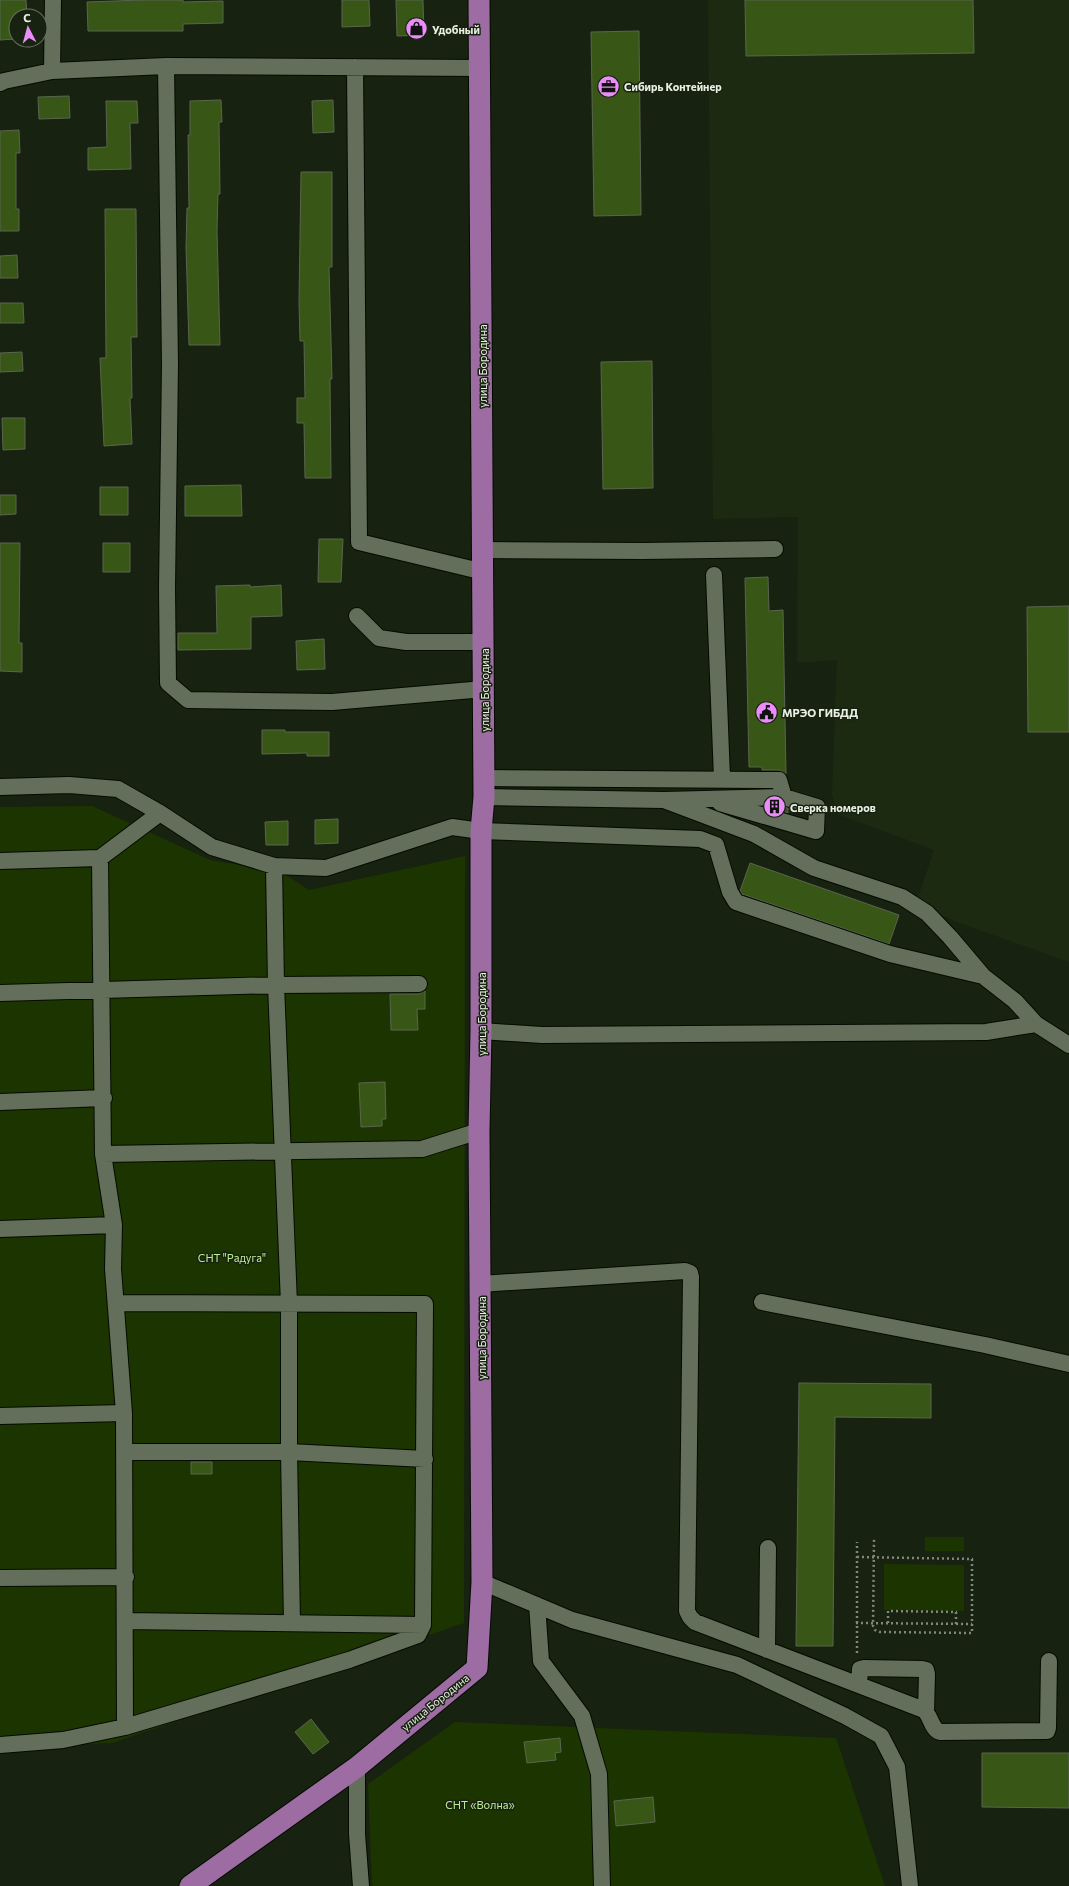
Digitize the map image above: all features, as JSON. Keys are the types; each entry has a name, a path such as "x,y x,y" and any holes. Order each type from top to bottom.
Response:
{"main road":[{"name":"улица Бородина","path":"190,1886 357,1767 477,1668 482,1582 479,1131 481,1032 481,831 484,787 484,550 479,0"}],"street":[{"path":"52,71 54,0"},
{"path":"166,66 170,364 167,588 168,683 188,700 332,702 484,689"},
{"path":"0,83 52,71 166,66 480,68"},
{"path":"355,67 359,542 484,572"},
{"path":"484,550 643,551 775,549"},
{"path":"714,575 722,778"},
{"path":"357,616 379,638 406,642 484,642"},
{"path":"484,787 722,778 779,780 784,797"},
{"path":"0,787 68,785 118,789 160,813 212,847 274,866 326,868 452,827 481,831 700,839 716,845 730,892 736,902 890,954 983,976"},
{"path":"484,787 664,800 784,797 817,807 816,831 709,800"},
{"path":"664,800 754,834 814,868 902,897 927,913 950,937 983,976 1015,1001 1036,1024 1069,1046"},
{"path":"0,861 100,858 160,813"},
{"path":"100,858 100,989 104,1098 103,1154 114,1225 113,1269 124,1413 126,1727"},
{"path":"274,866 276,985 289,1304 289,1452 292,1623"},
{"path":"0,993 276,985 419,984"},
{"path":"481,1032 542,1035 986,1032 1036,1024"},
{"path":"0,1102 104,1098"},
{"path":"103,1154 422,1149 479,1131"},
{"path":"0,1229 114,1225"},
{"path":"480,1284 685,1271 690,1273 687,1611 690,1617 695,1622 926,1712"},
{"path":"762,1302 985,1345 1069,1364"},
{"path":"0,1745 64,1740 126,1727 349,1660 418,1635 423,1625 425,1304 116,1303"},
{"path":"0,1416 124,1413"},
{"path":"124,1452 289,1452 425,1459"},
{"path":"767,1650 768,1548"},
{"path":"0,1578 126,1577"},
{"path":"482,1582 572,1620 737,1665 845,1716 881,1736 897,1767 910,1886"},
{"path":"537,1605 541,1661 582,1716 599,1774 602,1886"},
{"path":"126,1621 423,1625"},
{"path":"858,1685 860,1669 922,1668 926,1670 926,1712 935,1729 940,1732 1047,1731 1049,1661"},
{"path":"357,1767 357,1834 361,1886"}],"path":[{"path":"857,1557 874,1558 972,1558 972,1633 880,1632 875,1630 873,1623 874,1558 874,1539"},
{"path":"857,1542 856,1651 860,1669"},
{"path":"888,1623 888,1611 956,1612 956,1624"},
{"path":"856,1623 972,1624"}],"shaded area":[{"path":"708,0 1069,0 1069,962 954,921 916,903 934,850 837,814 832,795 837,660 797,663 798,517 713,519"}],"green space":[{"name":"СНТ \"Радуга\"","path":"92,806 210,860 281,872 309,890 465,856 464,1623 112,1743 0,1747 0,807"},
{"path":"925,1537 964,1537 964,1551 925,1551"},
{"path":"884,1564 964,1565 964,1611 884,1610"},
{"name":"СНТ «Волна»","path":"455,1722 836,1738 885,1886 372,1886 368,1784"}],"building":[{"path":"0,0 26,0 26,8 8,8 8,40 0,40"},
{"path":"183,0 183,2 223,1 223,23 183,24 183,31 88,31 87,2"},
{"path":"342,0 369,0 370,26 342,27"},
{"path":"396,0 423,0 424,35 397,36"},
{"path":"745,0 973,0 974,53 746,56"},
{"path":"639,31 641,215 594,216 591,32"},
{"path":"69,96 70,118 39,119 38,97"},
{"path":"221,100 222,122 219,122 220,194 218,194 217,230 220,345 189,345 186,247 187,208 189,208 188,135 190,135 190,101"},
{"path":"333,100 334,132 313,133 312,101"},
{"path":"106,101 137,101 138,123 130,123 131,169 88,170 88,148 107,147"},
{"path":"19,130 20,153 16,153 16,209 19,209 19,231 0,231 0,131"},
{"path":"301,172 332,172 332,267 329,267 332,379 330,379 331,478 305,478 304,423 297,423 297,398 305,398 304,341 300,341 299,302"},
{"path":"105,209 136,209 137,337 131,337 132,398 130,398 132,444 104,446 100,358 106,358"},
{"path":"17,255 18,278 0,278 0,256"},
{"path":"0,303 23,303 24,323 0,323"},
{"path":"22,352 23,371 0,372 0,353"},
{"path":"652,361 653,488 603,489 601,362"},
{"path":"2,418 25,418 25,449 3,450"},
{"path":"241,485 242,516 185,516 185,486"},
{"path":"100,487 128,487 128,515 100,515"},
{"path":"0,495 16,495 16,514 0,515"},
{"path":"319,539 343,539 341,582 318,582"},
{"path":"0,543 20,543 19,643 22,643 22,672 0,671"},
{"path":"103,543 130,543 130,572 103,572"},
{"name":"МРЭО ГИБДД","path":"768,577 769,611 783,610 786,774 779,770 762,770 762,767 749,767 745,578"},
{"path":"250,585 250,587 281,585 282,616 251,617 251,649 178,650 178,633 217,633 216,586"},
{"path":"1069,606 1069,732 1028,732 1027,607"},
{"path":"324,639 325,669 297,670 296,641"},
{"path":"262,730 285,730 285,732 329,732 329,756 307,756 307,753 262,754"},
{"path":"767,807 788,808 788,813"},
{"path":"338,819 338,843 315,844 315,820"},
{"path":"288,821 288,845 266,845 265,822"},
{"path":"750,863 899,915 889,944 742,894 740,891"},
{"path":"425,991 425,1009 417,1009 418,1030 391,1030 390,994 419,994"},
{"path":"385,1082 386,1119 382,1119 382,1126 361,1127 359,1083"},
{"path":"799,1383 931,1384 931,1418 835,1417 833,1646 796,1646"},
{"path":"191,1462 212,1462 212,1474 191,1474"},
{"path":"311,1719 329,1742 313,1754 295,1732"},
{"path":"560,1738 561,1752 555,1753 556,1760 527,1763 524,1742"},
{"path":"982,1753 1069,1753 1069,1808 982,1807"},
{"path":"653,1797 655,1822 616,1826 614,1801"}],"place":[{"name":"Удобный","path":"416,29"},
{"name":"Сибирь Контейнер","path":"609,86"},
{"name":"МРЭО ГИБДД","path":"766,712"},
{"name":"Сверка номеров","path":"775,807"}]}
